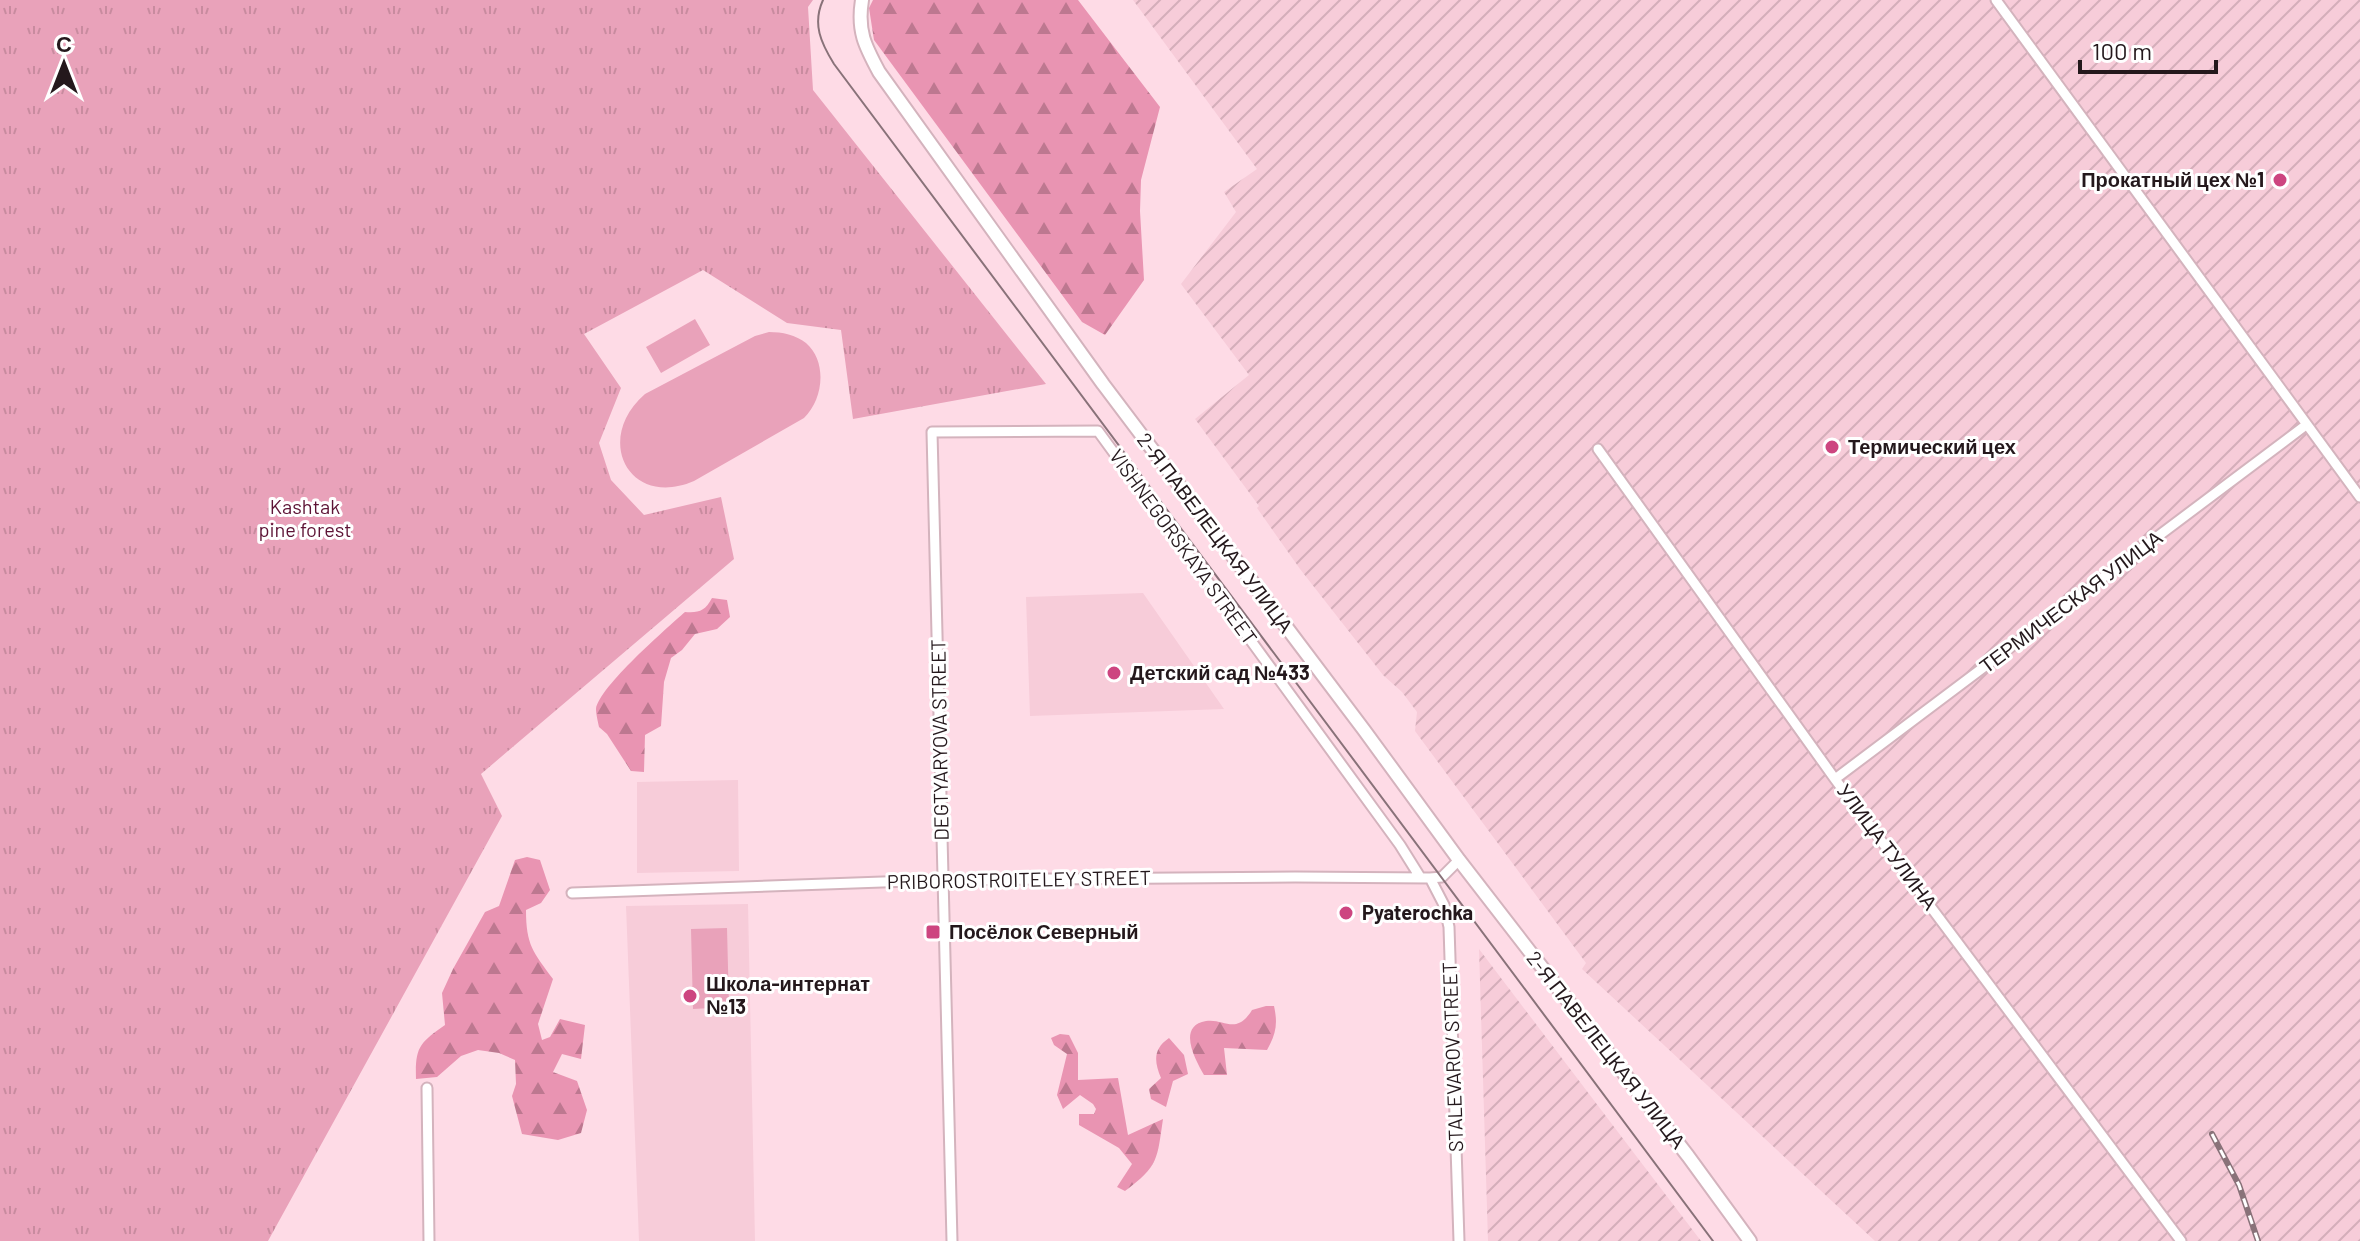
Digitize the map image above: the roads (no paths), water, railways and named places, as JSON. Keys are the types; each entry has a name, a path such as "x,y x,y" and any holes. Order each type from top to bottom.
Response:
{"main road":[{"name":"2-Я ПАВЕЛЕЦКАЯ УЛИЦА","path":"862,0 859,17 863,41 879,72 1103,384 1459,860 1750,1241"}],"street":[{"path":"1996,0 2360,497"},
{"name":"ТЕРМИЧЕСКАЯ УЛИЦА","path":"1835,779 2306,425"},
{"name":"VISHNEGORSKAYA STREET","path":"932,432 1098,431 1425,877"},
{"name":"DEGTYARYOVA STREET","path":"932,432 952,1241"},
{"name":"УЛИЦА ТУЛИНА","path":"1598,449 1835,779 2181,1241"},
{"path":"1425,877 1442,877 1459,860"},
{"name":"PRIBOROSTROITELEY STREET","path":"572,893 943,880 1425,877"},
{"name":"STALEVAROV STREET","path":"1425,877 1444,905 1449,927 1459,1241"},
{"path":"427,1088 429,1241"}],"tram line":[{"path":"823,0 818,25 825,49 834,64 1713,1241"}],"railway":[{"path":"2212,1134 2239,1185 2258,1241"}],"place":[{"name":"Прокатный цех №1","path":"2280,180"},
{"name":"Термический цех","path":"1832,447"},
{"name":"Детский сад №433","path":"1114,673"},
{"name":"Pyaterochka","path":"1346,913"},
{"name":"Посёлок Северный","path":"933,932"},
{"name":"Школа-интернат №13","path":"690,996"}],"park label":[{"name":"Kashtak pine forest","path":"305,518"}]}
